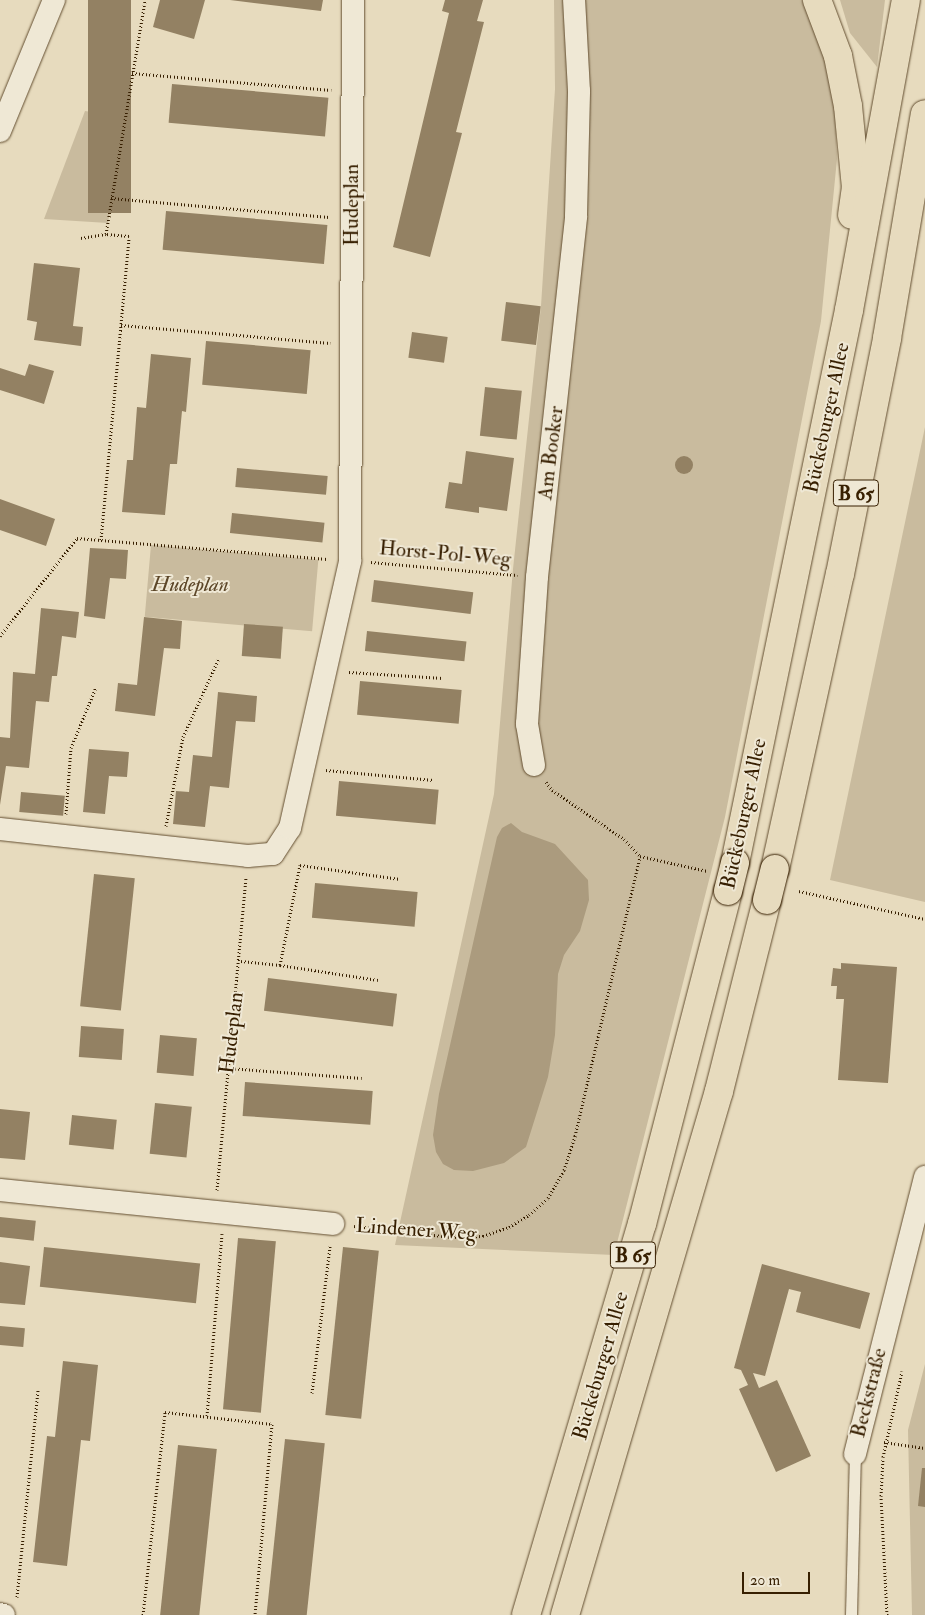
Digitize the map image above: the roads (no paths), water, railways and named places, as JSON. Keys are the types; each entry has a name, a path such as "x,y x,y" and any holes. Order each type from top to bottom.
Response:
{"highway":[{"path":"818,0 838,56 848,106 856,187 845,265 849,310"},
{"name":"Bückeburger Allee","path":"526,1615 639,1234 681,1081 735,863 849,310 906,0"},
{"name":"Bückeburger Allee","path":"565,1615 719,1091 775,869 840,574 887,338 925,114"}],"street":[{"path":"0,131 54,0"},
{"name":"Hudeplan","path":"0,829 65,834 248,856 273,854 290,828 350,561 354,0"},
{"name":"Am Booker","path":"534,765 527,724 537,576 576,216 579,91 574,0"},
{"name":"Beckstraße","path":"855,1454 925,1177"},
{"name":"Lindener Weg","path":"0,1190 333,1224"}],"lane":[{"name":"Beckstraße","path":"850,1615 855,1454"}]}
